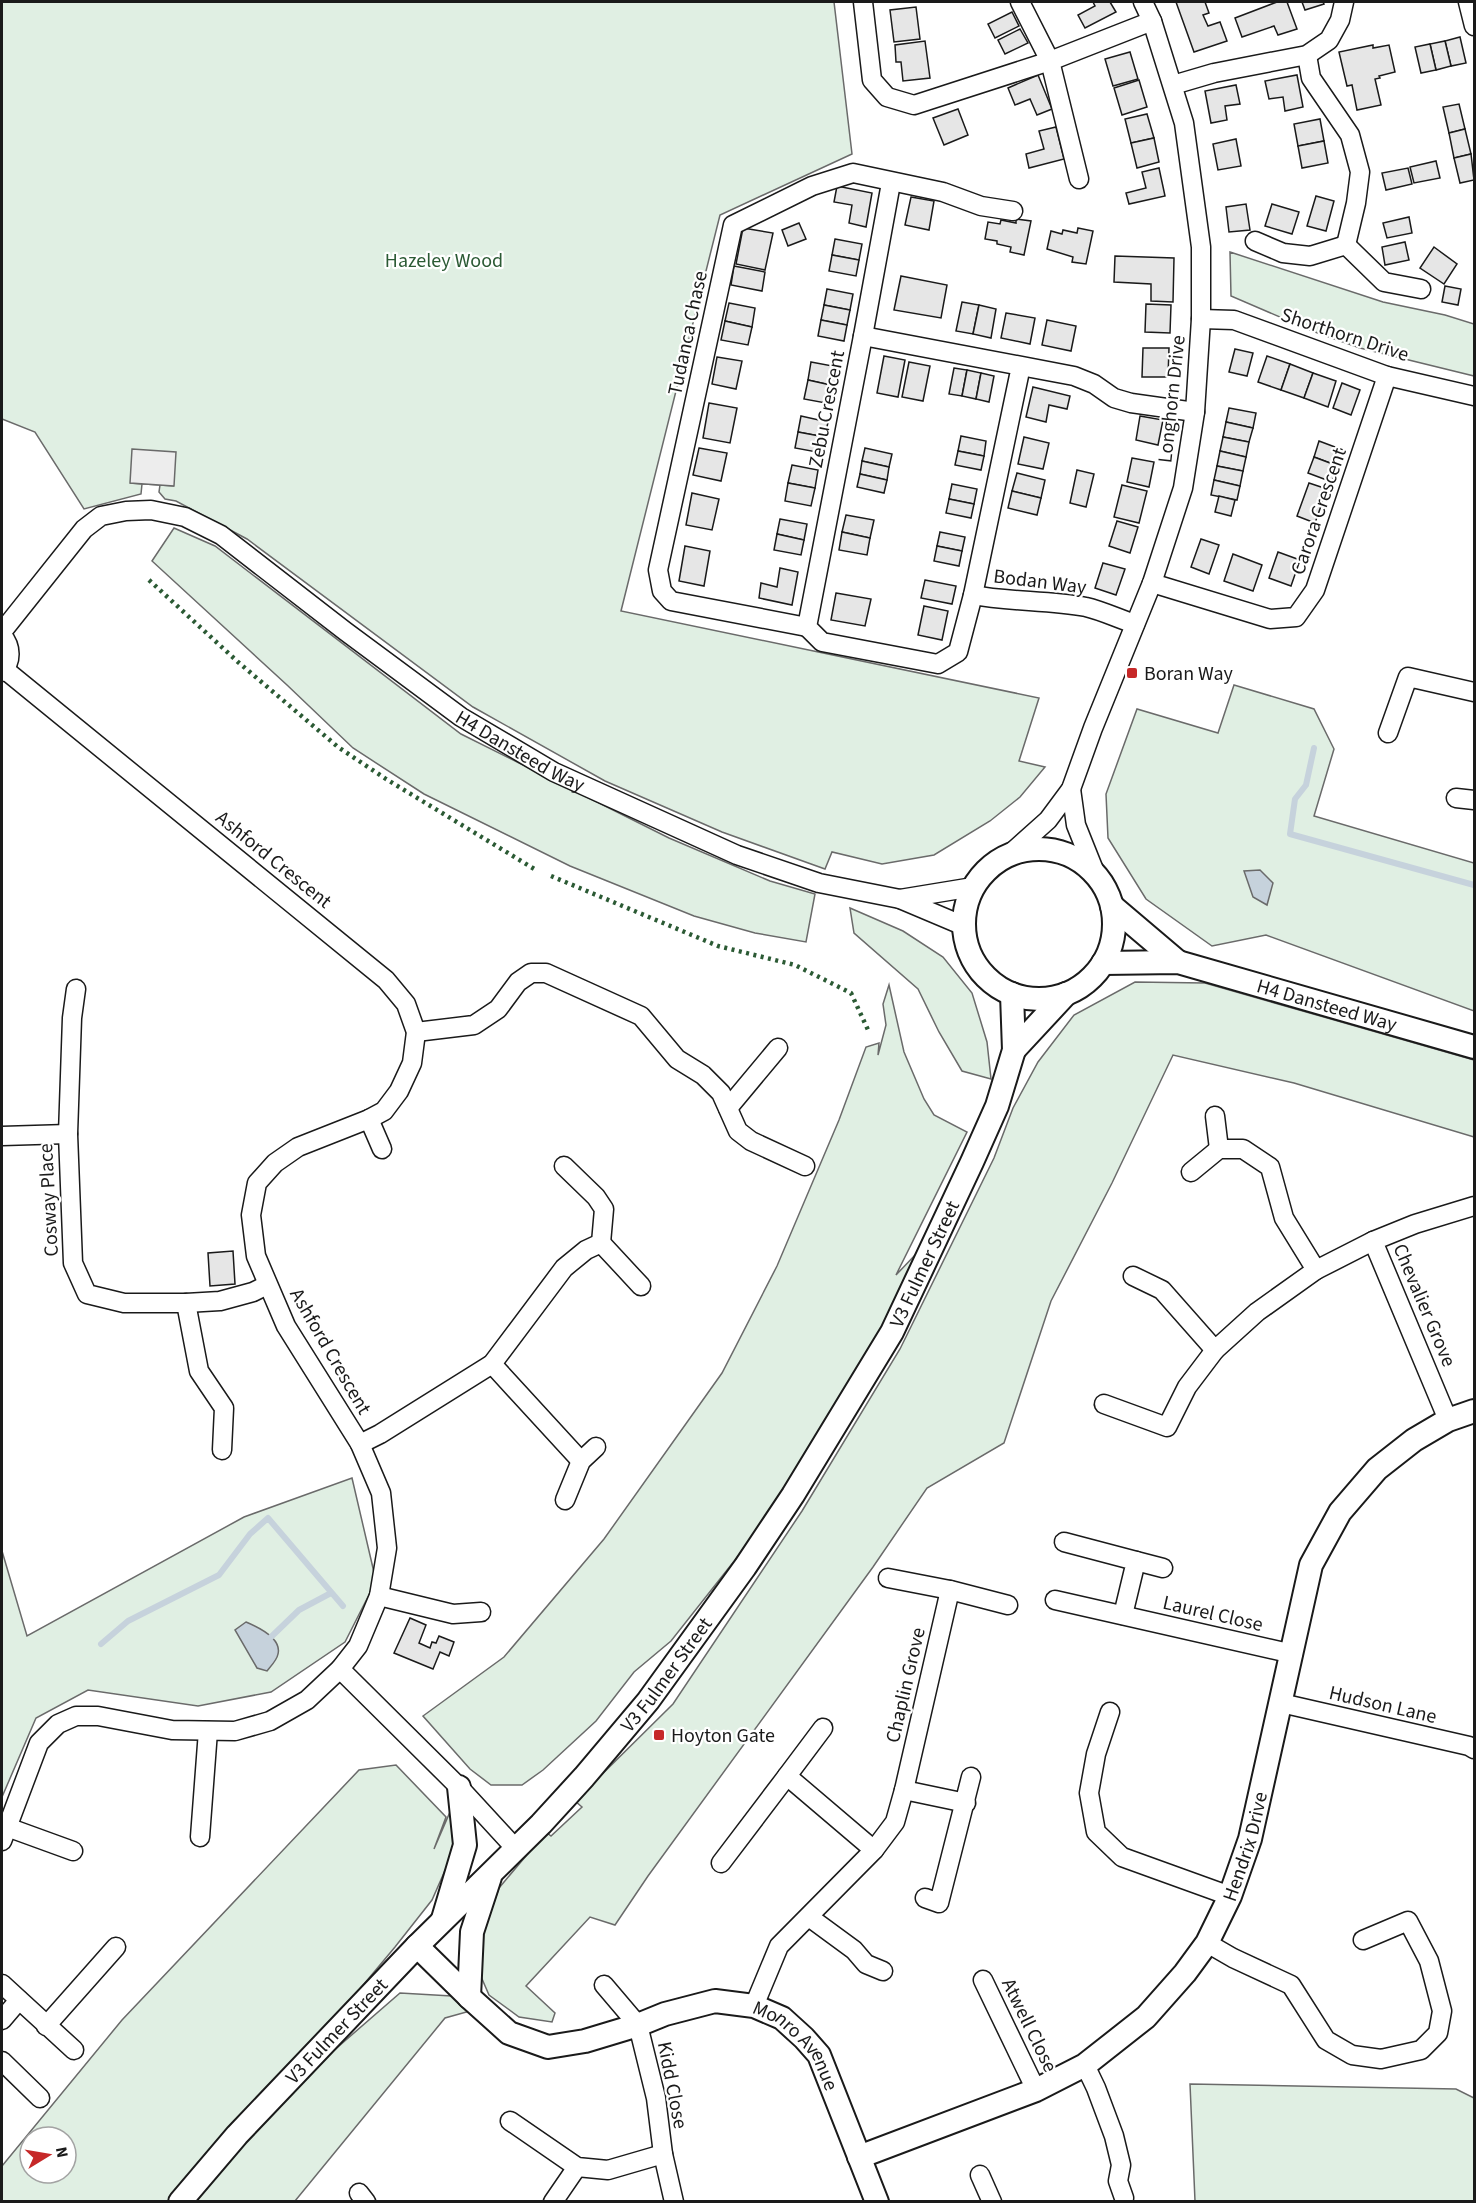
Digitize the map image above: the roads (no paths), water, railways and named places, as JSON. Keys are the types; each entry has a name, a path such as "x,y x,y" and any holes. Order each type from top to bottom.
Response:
{"street":[{"path":"863,2 872,80 887,97 914,105 1050,61 1152,21"},
{"path":"1020,2 1050,61 1079,179"},
{"name":"Longhorn Drive","path":"1010,854 1048,820 1071,789 1093,728 1152,583 1183,488 1195,412 1202,319 1201,247 1184,123 1152,21 1143,2"},
{"path":"1173,85 1214,73 1307,55 1329,40 1340,20 1344,2"},
{"path":"1468,2 1474,26"},
{"path":"1307,55 1311,78 1350,135 1360,172 1356,203 1346,245"},
{"name":"Tudanca Chase","path":"807,627 671,601 662,591 658,570 733,225 812,186 853,173 891,183 944,192 981,206 1013,211"},
{"path":"863,336 891,183"},
{"path":"1254,241 1283,253 1310,256 1346,245"},
{"path":"1346,245 1384,282 1421,289"},
{"name":"Shorthorn Drive","path":"1202,319 1234,320 1387,376 1405,378 1474,396"},
{"name":"Zebu Crescent","path":"807,627 863,336 1074,376 1094,384 1114,398 1131,403 1195,412"},
{"path":"807,627 822,642 938,664 958,652 973,595 1021,366"},
{"name":"Carora Crescent","path":"1152,583 1270,620 1296,617 1315,590 1387,376"},
{"name":"H4 Dansteed Way","path":"2,634 84,529 101,516 126,511 151,510 185,517 221,535 336,625 461,717 554,772 737,855 819,883 900,899 964,926"},
{"name":"Bodan Way","path":"973,595 1001,600 1057,603 1088,608 1135,624"},
{"path":"2,634 9,647 10,655 3,671"},
{"name":"Ashford Crescent","path":"3,671 386,980 406,1004 416,1032 412,1063 399,1091 384,1111 298,1147 275,1163 257,1183 251,1215 256,1256 286,1326 360,1444 381,1492 387,1548 379,1596 358,1646 340,1669 307,1700 270,1721 235,1731 172,1730 98,1716 76,1716 58,1725 39,1743 4,1834"},
{"path":"1388,733 1408,677 1474,693"},
{"name":"Longhorn Drive","path":"1071,789 1076,825 1096,875"},
{"path":"1456,798 1474,800"},
{"path":"1038,849 1066,853 1083,863 1096,875 1106,890 1112,906 1114,926 1111,945 1103,963 1086,982 1066,994 1048,998 1030,998 1012,994 997,986 983,974 973,960 964,926 966,906 973,887 989,867 1010,854 1038,849"},
{"name":"H4 Dansteed Way","path":"900,899 973,887"},
{"name":"H4 Dansteed Way","path":"1112,906 1178,962"},
{"name":"H4 Dansteed Way","path":"1103,963 1178,962 1474,1047"},
{"path":"416,1032 474,1025 498,1009 518,982 531,973 546,973 641,1016 677,1059 703,1075 721,1093 738,1131 750,1141 805,1166"},
{"name":"Cosway Place","path":"76,989 72,1018 68,1134 73,1263 87,1294 124,1303 186,1303 220,1301 253,1292 267,1285"},
{"name":"V3 Fulmer Street","path":"180,2202 237,2134 417,1946 516,1849 584,1777 648,1701 745,1567 793,1495 892,1332 972,1162 997,1106 1014,1050 1012,994"},
{"name":"V3 Fulmer Street","path":"1014,1050 1066,994"},
{"path":"728,1108 778,1048"},
{"path":"1215,1116 1219,1149"},
{"path":"369,1119 382,1149"},
{"path":"2,1136 68,1134"},
{"path":"1191,1172 1219,1149 1243,1149 1270,1167 1284,1218 1316,1270"},
{"path":"564,1166 596,1197 604,1209 601,1243 641,1286"},
{"name":"Chevalier Grove","path":"1104,1404 1167,1427 1187,1387 1215,1350 1257,1312 1316,1270 1373,1241 1415,1224 1474,1206"},
{"name":"Chevalier Grove","path":"1373,1241 1448,1420"},
{"path":"360,1444 380,1434 492,1364 564,1268 586,1250 601,1243"},
{"path":"1133,1276 1162,1290 1215,1350"},
{"path":"186,1303 199,1371 224,1408 222,1450"},
{"path":"492,1364 581,1461"},
{"name":"Hendrix Drive","path":"859,2157 1036,2090 1085,2065 1146,2017 1185,1973 1207,1943 1230,1896 1250,1839 1311,1565 1340,1512 1377,1469 1414,1440 1448,1420 1474,1411"},
{"path":"565,1500 581,1461 596,1447"},
{"name":"Laurel Close","path":"1065,1542 1163,1568"},
{"path":"1123,1615 1136,1561"},
{"path":"888,1578 950,1590 1008,1605"},
{"name":"Chaplin Grove","path":"753,2006 779,1946 874,1850 895,1822 950,1590"},
{"path":"379,1596 453,1614 482,1612"},
{"name":"Laurel Close","path":"1055,1600 1293,1654"},
{"path":"340,1669 459,1787 516,1849"},
{"name":"Hudson Lane","path":"1281,1703 1474,1749"},
{"path":"1110,1712 1096,1754 1089,1793 1096,1832 1122,1857 1230,1896"},
{"path":"721,1863 823,1728"},
{"path":"200,1837 208,1731"},
{"path":"787,1776 874,1850"},
{"path":"925,1898 939,1902 971,1777"},
{"path":"443,1920 465,1845 459,1787"},
{"path":"904,1790 966,1803"},
{"path":"4,1834 73,1851"},
{"path":"469,1997 472,1932 491,1872"},
{"path":"809,1917 854,1950 866,1964 883,1971"},
{"path":"1207,1943 1291,1985 1326,2040 1352,2055 1381,2059 1421,2050 1438,2033 1442,2011 1429,1961 1408,1921 1364,1940"},
{"name":"Monro Avenue","path":"417,1946 509,2033 548,2047 585,2041 665,2014 715,2001 753,2006 782,2018 819,2055 877,2202"},
{"path":"46,2026 116,1947"},
{"name":"Atwell Close","path":"983,1980 1036,2090"},
{"path":"2,1984 74,2050"},
{"path":"604,1985 638,2025"},
{"path":"2,2020 19,2000"},
{"name":"Kidd Close","path":"638,2025 656,2098 663,2154 674,2202"},
{"path":"2,2061 40,2098"},
{"path":"1085,2065 1114,2136 1121,2165 1118,2181 1124,2198"},
{"name":"Kidd Close","path":"510,2121 577,2167 608,2170 663,2154"},
{"path":"554,2202 577,2167"},
{"path":"980,2175 992,2202"}],"waterway":[{"path":"1314,748 1306,785 1295,799 1290,834 1474,885"},
{"path":"101,1644 128,1621 219,1575 250,1534 268,1518 343,1606"},
{"path":"271,1637 299,1610 331,1593"}],"place":[{"name":"Boran Way","path":"1132,673"},
{"name":"Hoyton Gate","path":"659,1735"}],"park label":[{"name":"Hazeley Wood","path":"444,260"}]}
